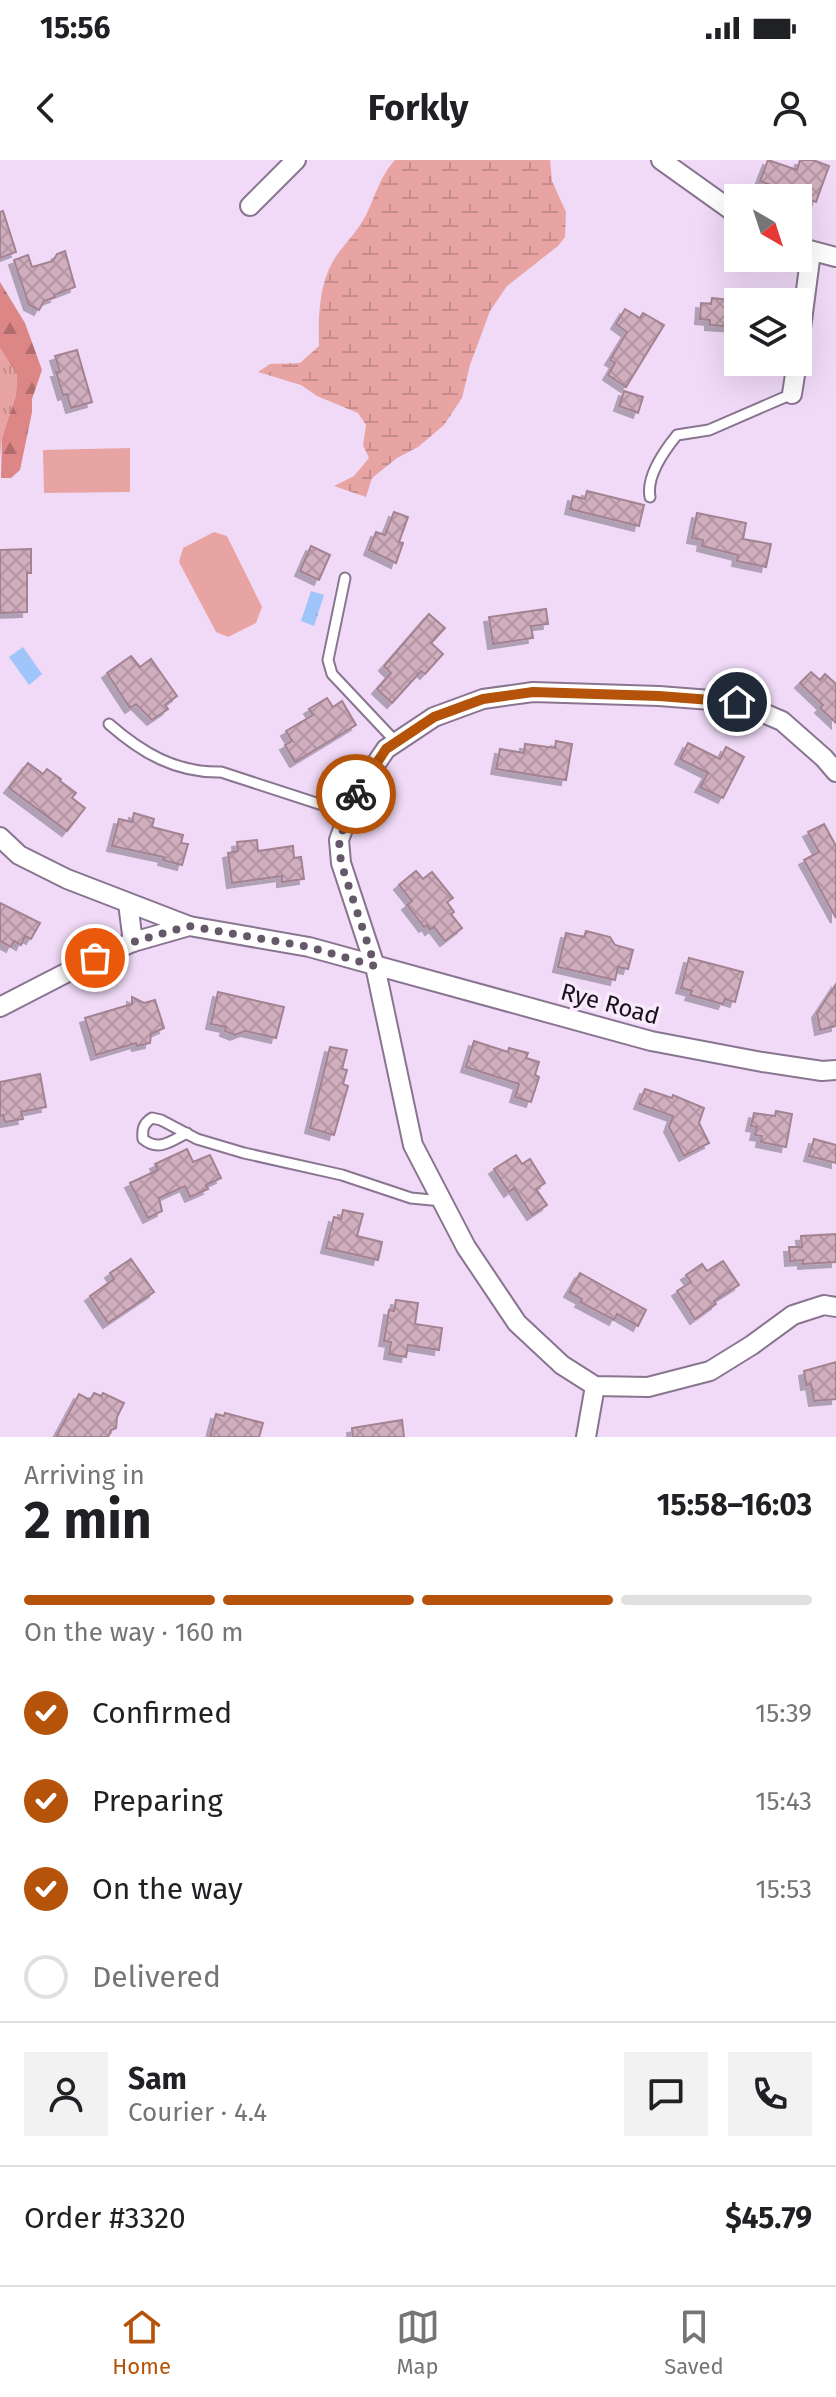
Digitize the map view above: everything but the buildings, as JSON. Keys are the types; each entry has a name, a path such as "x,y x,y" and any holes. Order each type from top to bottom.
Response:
{"street":[{"path":"250,206 296,160"},
{"path":"661,160 685,168 724,203"},
{"path":"812,251 836,257"},
{"path":"792,394 795,376"},
{"path":"836,772 782,721 737,702 533,692 483,699 434,717 386,749 356,793 339,840 341,863 375,966 413,1145 466,1247 517,1323 562,1365 595,1386 648,1387 710,1371 793,1315 824,1305 836,1307"},
{"path":"0,837 19,855 67,879 189,926"},
{"path":"128,903 133,942"},
{"path":"0,1007 95,958 133,942 189,926"},
{"name":"Rye Road","path":"189,926 309,947 651,1041 762,1062 822,1071 836,1070"},
{"path":"586,1437 595,1386"}],"lane":[{"path":"650,497 648,486 667,447 677,435 709,430 792,394"},
{"path":"345,578 328,660 332,674 396,742"},
{"path":"109,724 124,737 172,766 201,773 221,772 347,813"},
{"path":"187,1133 244,1153 342,1175 411,1198 442,1201"}],"green space":[{"path":"395,160 550,160 552,181 566,212 565,237 507,286 490,311 470,365 462,398 444,425 372,478 366,497 334,486 354,476 369,458 363,445 366,425 358,413 317,396 301,385 258,372 270,364 300,363 319,346 320,311 326,276 337,255 363,221 381,180"},
{"path":"0,282 25,323 42,370 32,399 20,470 11,478 1,478 2,438 16,395 17,374 0,348"},
{"path":"0,348 17,373 16,395 2,438 0,457"},
{"path":"130,448 130,492 44,493 43,450"},
{"path":"214,532 227,536 262,607 256,623 228,637 216,632 179,562 183,548"}],"water":[{"path":"311,591 324,595 314,626 301,621"},
{"path":"23,647 42,674 29,685 9,657"}],"way so far":[{"path":"95,958 133,942 189,926 309,947 375,966 341,863 339,840 356,794"}],"route":[{"path":"356,794 386,749 434,717 483,699 533,692 737,702"}]}
